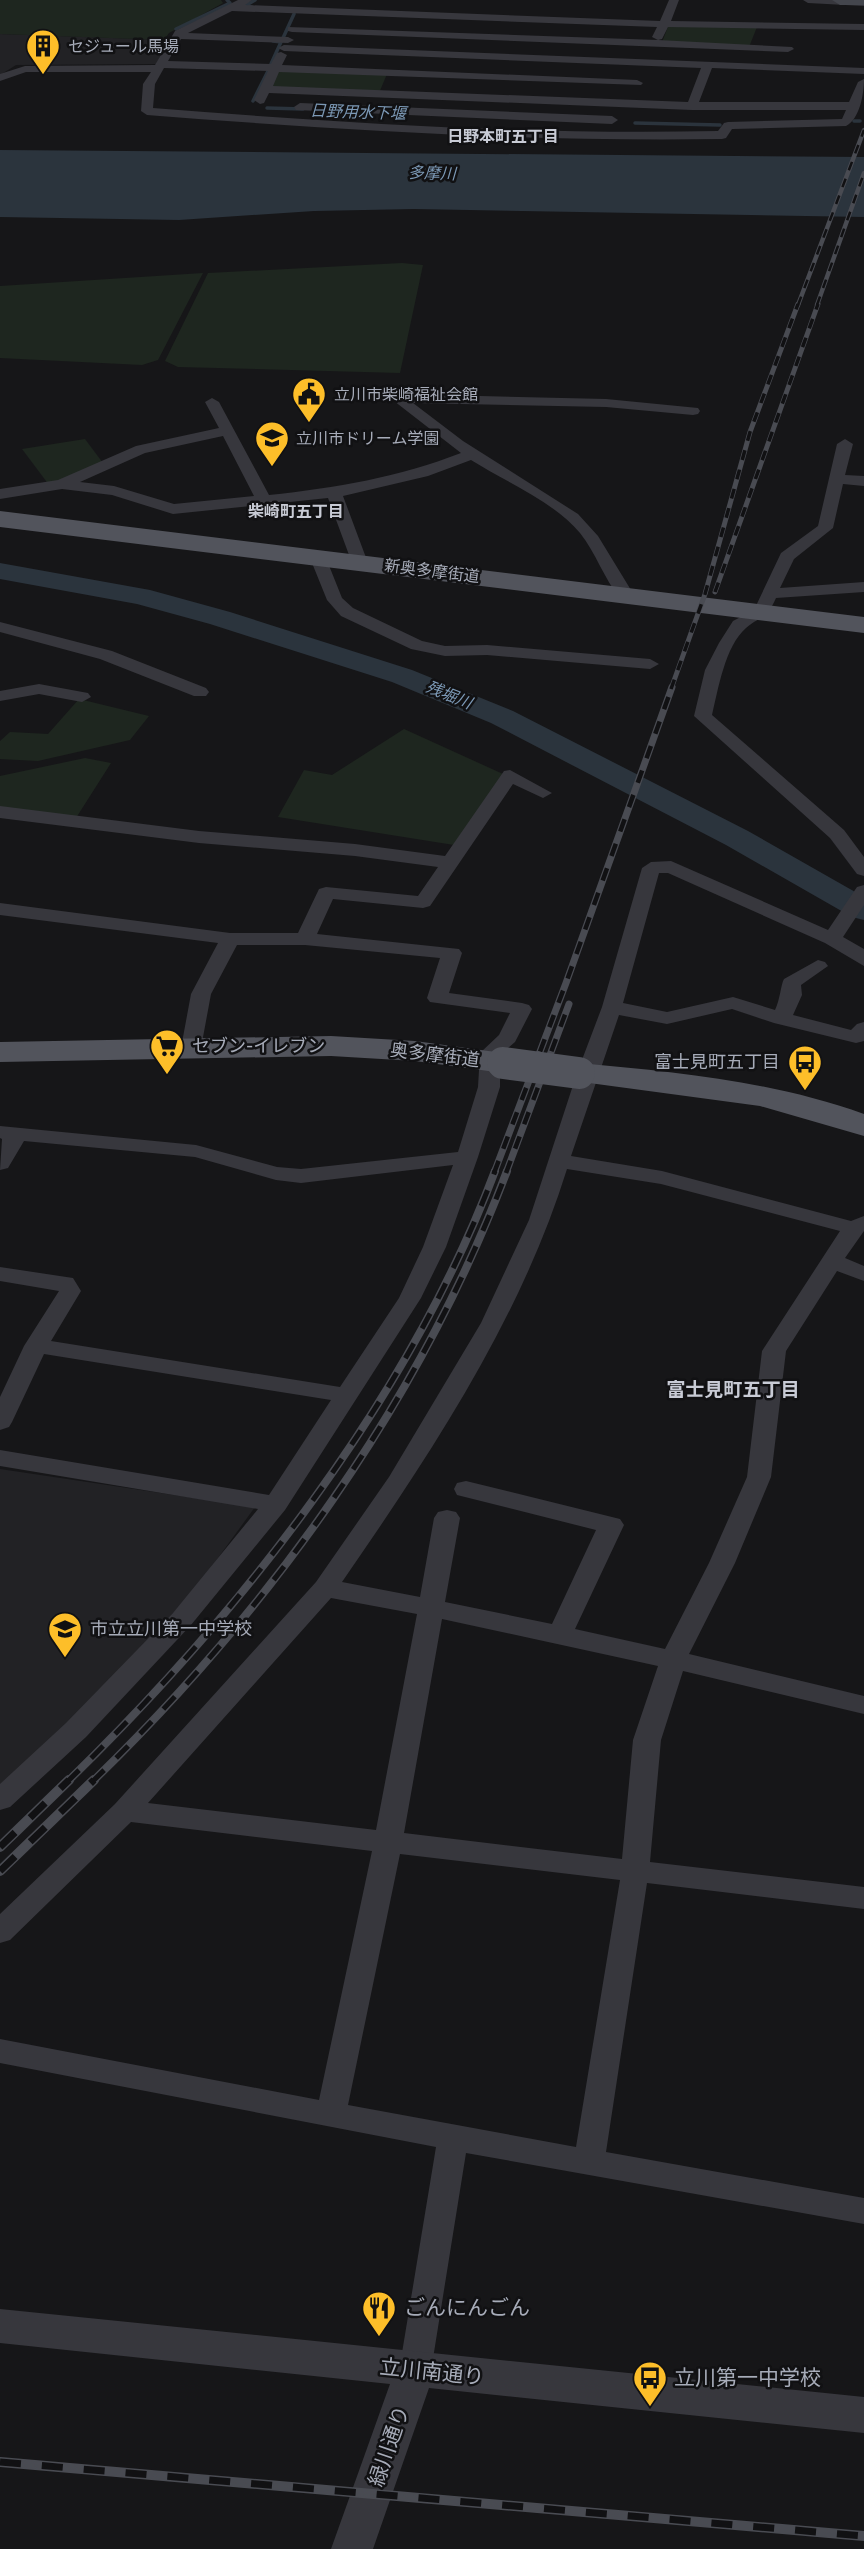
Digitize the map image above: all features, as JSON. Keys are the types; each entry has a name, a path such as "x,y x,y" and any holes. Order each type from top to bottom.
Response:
{"main road":[{"path":"840,0 864,2"},
{"name":"新奥多摩街道","path":"0,519 625,595 765,603 864,625"},
{"name":"奥多摩街道","path":"0,1052 359,1047 415,1051 766,1095 815,1107 864,1126"}],"street":[{"path":"247,0 178,36 149,84 147,111 449,131 614,136 722,135 737,107"},
{"path":"614,136 674,0"},
{"path":"808,0 864,2"},
{"path":"821,2 839,27"},
{"path":"232,8 491,13 663,24 864,27"},
{"path":"271,106 265,89 301,10"},
{"path":"449,131 491,13"},
{"path":"799,26 775,77 835,83"},
{"path":"178,36 288,39 482,37 788,49"},
{"path":"288,39 476,56 864,71"},
{"path":"692,106 708,65"},
{"path":"0,78 25,69 161,66 637,83"},
{"path":"676,122 729,125 846,122 863,84 849,84"},
{"path":"265,89 692,106 737,107 763,102 852,106"},
{"path":"252,119 271,106 621,121"},
{"path":"625,595 614,583 580,524 415,414 399,398 648,405 694,411"},
{"path":"212,402 264,500"},
{"path":"0,494 62,484 141,449 227,431"},
{"path":"845,444 825,528 787,556 765,603 739,625 727,643 714,670 703,716 837,834 864,870"},
{"path":"62,484 114,491 173,509 334,494 423,473 473,454"},
{"path":"837,479 864,481"},
{"path":"334,494 360,563"},
{"path":"318,558 335,600 347,612 417,645 445,651 488,650 650,664"},
{"path":"765,603 864,587"},
{"path":"0,627 106,655 200,692"},
{"path":"0,696 39,689 82,697"},
{"path":"305,940 326,893 423,902 510,775 543,793"},
{"path":"0,812 200,837 355,850 452,863"},
{"path":"0,1933 125,1811 325,1588 399,1481 493,1323 540,1220 583,1073 612,1007 651,868 671,867 836,933 864,960"},
{"path":"836,933 864,891"},
{"path":"0,909 230,939 305,940 452,953 437,998 522,1009 508,1038 490,1053 497,1063 486,1070 489,1087 448,1219 425,1270 410,1298 276,1504 182,1619 75,1730 0,1800"},
{"path":"191,1048 201,994 230,939"},
{"path":"781,1018 792,995 791,983 818,966"},
{"path":"709,985 717,1007"},
{"path":"612,1007 667,1018 733,1003 856,1037 864,1028"},
{"path":"10,1133 196,1151 276,1173 301,1176 467,1157"},
{"path":"0,1163 14,1137 10,1133"},
{"path":"559,1161 662,1178 858,1226 832,1260 774,1351 759,1477 722,1563 674,1658 647,1740 635,1872 589,2160"},
{"path":"832,1260 864,1274"},
{"path":"0,1274 65,1283 69,1291 36,1346 0,1422"},
{"path":"36,1346 345,1395"},
{"path":"0,1458 276,1504"},
{"path":"466,1489 611,1525 560,1634"},
{"path":"331,2114 388,1843 447,1518"},
{"path":"325,1588 674,1658 864,1704"},
{"path":"125,1811 864,1898"},
{"path":"0,2051 453,2138 589,2160 864,2211"},
{"path":"415,2371 453,2138"},
{"name":"立川南通り","path":"0,2326 415,2371 864,2415"},
{"name":"緑川通り","path":"351,2540 415,2371"}],"shaded area":[{"path":"0,0 221,0 223,3 169,33 164,40 0,34"},
{"path":"668,27 757,27 749,47 662,42"},
{"path":"0,34 170,40 156,64 16,65 0,75"},
{"path":"277,70 387,74 379,93 269,88"},
{"path":"402,263 423,265 400,373 178,367 165,361 208,273"},
{"path":"203,273 158,360 142,365 0,358 0,286"},
{"path":"85,439 103,463 49,485 22,449"},
{"path":"79,699 149,716 130,740 38,761 0,759 0,741 10,732 48,734"},
{"path":"404,729 503,774 454,845 278,817 304,770 332,775"},
{"path":"85,758 111,763 76,818 0,808 0,776"},
{"name":"市立立川第一中学校","path":"0,1469 255,1507 194,1591 65,1727 0,1786"}],"water":[{"name":"多摩川","path":"0,150 864,157 864,217 414,209 314,211 179,220 0,217"}],"waterway":[{"path":"176,29 230,3 227,0"},
{"name":"日野用水下堰","path":"252,7 245,6 255,0"},
{"name":"日野用水下堰","path":"283,38 294,14"},
{"name":"日野用水下堰","path":"271,64 281,42 273,41"},
{"name":"日野用水下堰","path":"253,101 268,71"},
{"name":"日野用水下堰","path":"267,108 303,109"},
{"name":"日野用水下堰","path":"854,121 860,121"},
{"name":"日野用水下堰","path":"635,123 720,125"},
{"name":"残堀川","path":"0,571 140,596 220,618 402,676 502,717 737,838 864,910"}],"railway":[{"path":"798,305 864,130"},
{"path":"817,305 864,173"},
{"path":"671,689 705,594 750,432 798,304"},
{"path":"715,592 818,304"},
{"path":"494,1173 566,983 672,687"},
{"path":"506,1173 569,1004"},
{"path":"69,1780 132,1717 195,1647 256,1575 314,1499 368,1420 416,1339 459,1256 495,1171"},
{"path":"93,1781 219,1647 278,1575 333,1499 384,1421 430,1341 471,1257 507,1171"},
{"path":"0,1847 69,1780"},
{"path":"0,1871 93,1781"},
{"path":"0,2462 864,2536"}],"place":[{"name":"セジュール馬場","path":"43,76"},
{"name":"立川市柴崎福祉会館","path":"309,424"},
{"name":"立川市ドリーム学園","path":"272,468"},
{"name":"セブン-イレブン","path":"167,1076"},
{"name":"富士見町五丁目","path":"805,1092"},
{"name":"市立立川第一中学校","path":"65,1659"},
{"name":"ごんにんごん","path":"379,2338"},
{"name":"立川第一中学校","path":"650,2408"}],"district":[{"name":"日野本町五丁目","path":"503,136"},
{"name":"柴崎町五丁目","path":"296,511"},
{"name":"富士見町五丁目","path":"733,1389"}]}
